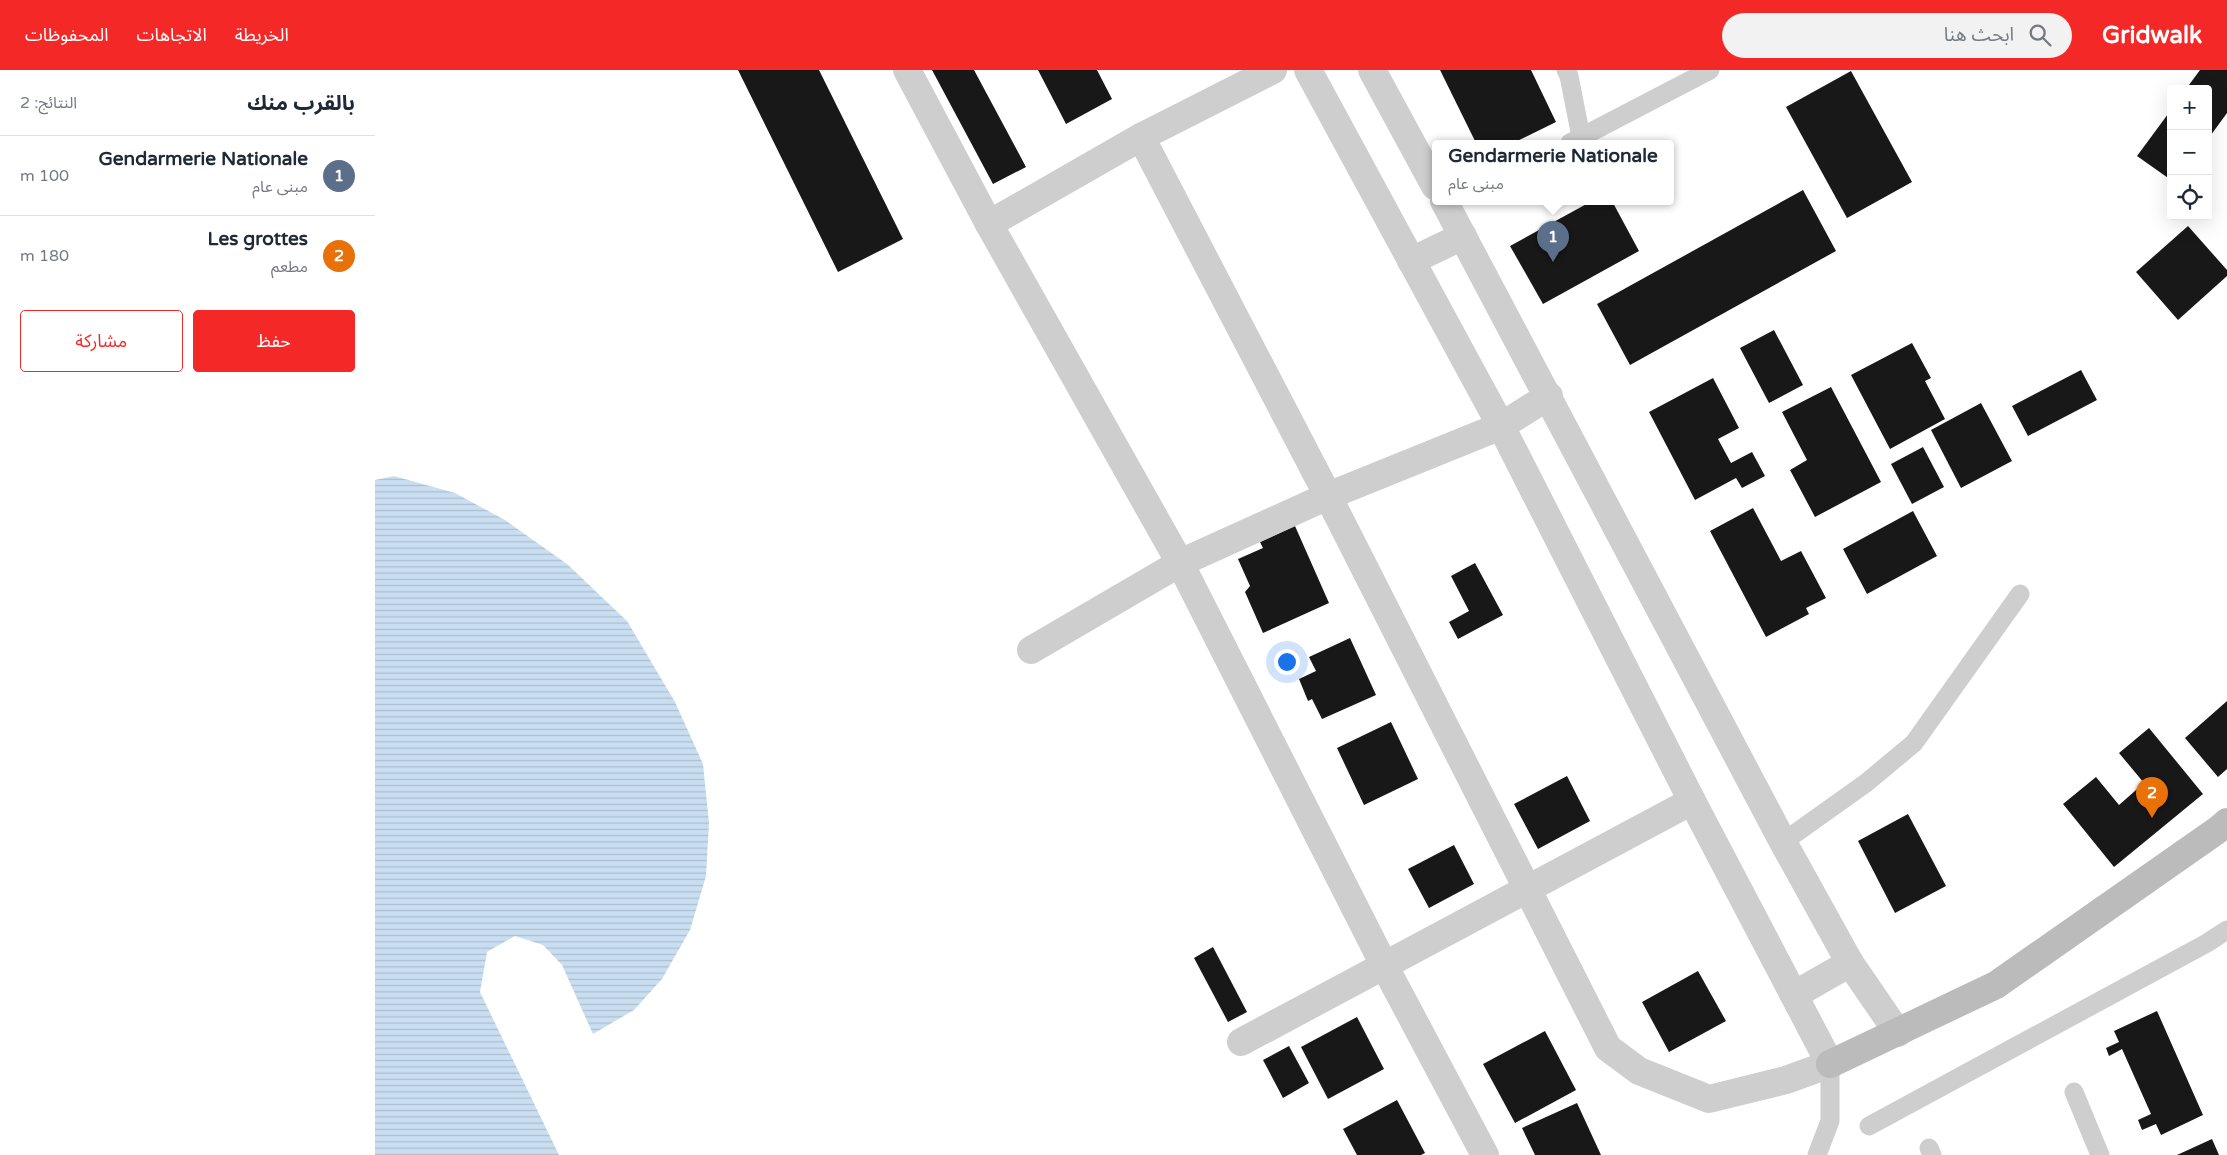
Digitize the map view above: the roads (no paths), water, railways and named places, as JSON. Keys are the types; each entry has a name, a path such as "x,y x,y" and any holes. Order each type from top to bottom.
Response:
{"main road":[{"path":"1831,1064 1996,985 2224,828"}],"street":[{"path":"907,70 989,224 1180,563 1384,965 1485,1155"},
{"path":"989,224 1141,137 1273,70"},
{"path":"1141,137 1328,496 1608,1048 1639,1071 1709,1100 1786,1080 1831,1064 1692,801 1501,426 1308,70"},
{"path":"1372,70 1432,173"},
{"path":"1450,205 1463,236 1783,842 1850,963 1898,1033"},
{"path":"1411,261 1463,236"},
{"path":"1031,650 1180,563 1328,496 1501,426 1549,396"},
{"path":"1241,1042 1526,888 1692,801"},
{"path":"1794,995 1850,963"}],"lane":[{"path":"1568,72 1576,140 1709,70"},
{"path":"1783,842 1866,783 1914,743 2021,594"},
{"path":"1869,1126 2227,930"},
{"path":"1817,1155 1830,1121 1831,1064"},
{"path":"2074,1092 2100,1155"}],"water":[{"path":"394,476 455,493 505,520 567,564 627,621 675,702 703,764 709,823 706,876 690,930 662,979 634,1010 593,1034 562,965 543,945 515,936 487,952 480,992 559,1155 375,1155 375,480"}],"place":[{"name":"Gendarmerie Nationale","path":"1553,262"},
{"name":"Les grottes","path":"2152,818"}]}
